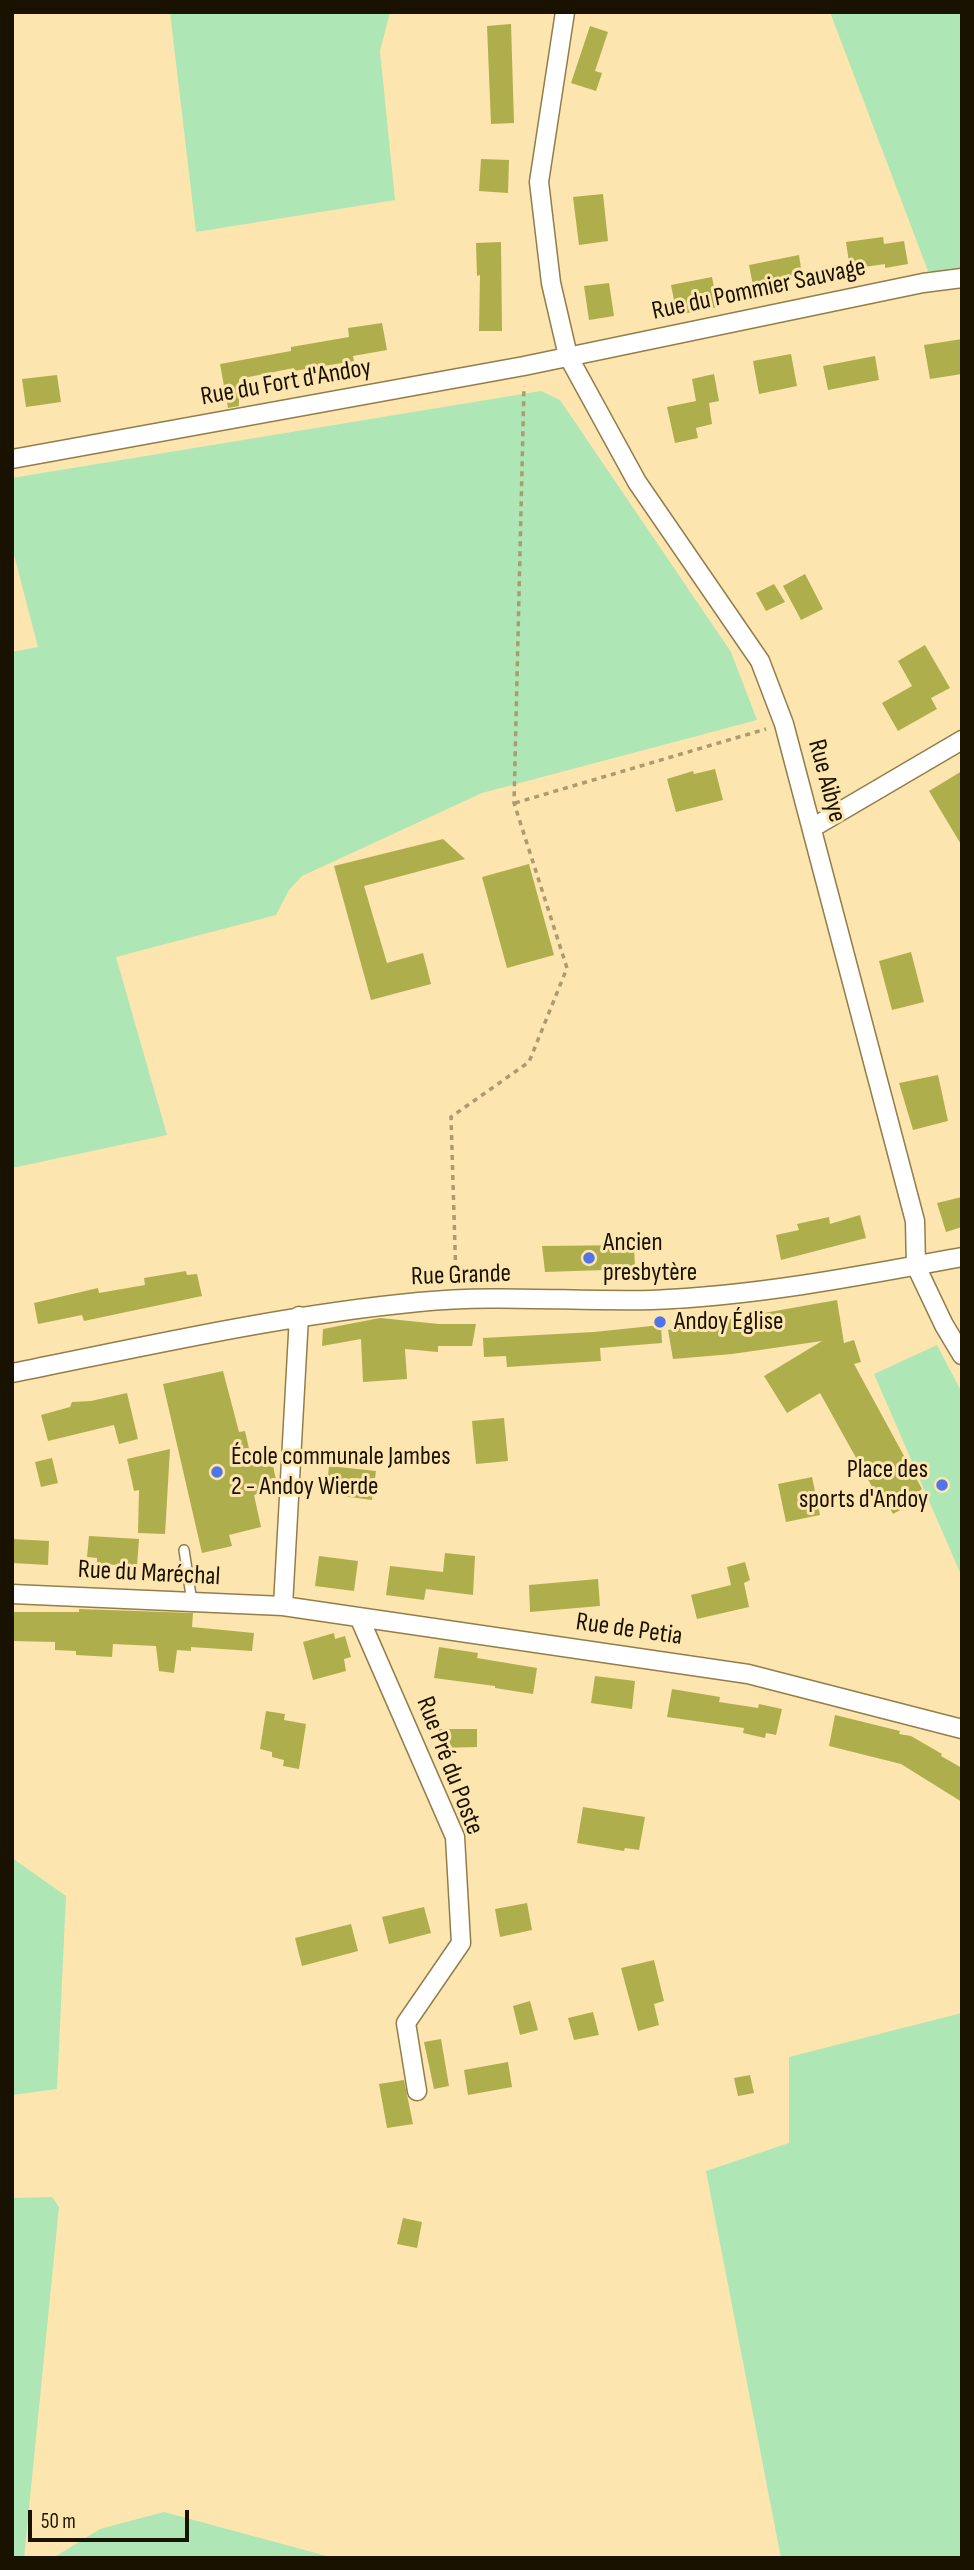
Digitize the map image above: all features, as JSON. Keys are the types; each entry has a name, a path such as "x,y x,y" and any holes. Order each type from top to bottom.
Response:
{"street":[{"name":"Rue Aibye","path":"565,12 539,182 551,283 568,356 637,482 760,661 785,723 915,1221 916,1266"},
{"name":"Rue du Pommier Sauvage","path":"568,356 923,283 962,278"},
{"name":"Rue du Fort d'Andoy","path":"12,459 568,356"},
{"path":"812,828 962,740"},
{"name":"Rue Grande","path":"12,1373 299,1317 457,1300 653,1300 764,1290 962,1256"},
{"path":"916,1266 944,1325 962,1355"},
{"path":"283,1606 299,1317"},
{"name":"Rue du Maréchal","path":"12,1594 283,1606"},
{"name":"Rue de Petia","path":"283,1606 748,1674 962,1730"},
{"name":"Rue Pré du Poste","path":"359,1617 455,1837 461,1943 406,2023 417,2091"}],"lane":[{"path":"184,1550 192,1602"}],"path":[{"path":"457,1300 451,1117 529,1062 567,968 514,803 524,366"},
{"path":"514,803 785,723"}],"green space":[{"path":"170,12 390,12 380,51 395,200 196,232"},
{"path":"830,12 962,12 962,273 928,271"},
{"path":"541,391 560,400 731,652 757,720 482,793 302,876 289,890 276,915 116,957 167,1135 12,1168 12,652 38,647 12,547 12,478"},
{"name":"Place des sports d'Andoy","path":"937,1345 962,1393 962,1577 874,1374"},
{"path":"12,1858 66,1896 57,2089 12,2095"},
{"path":"962,2013 962,2558 781,2558 706,2171 789,2143 789,2057"},
{"path":"52,2197 59,2207 24,2558 12,2558 12,2198"},
{"path":"164,2512 334,2558 53,2558 100,2529"}],"building":[{"path":"511,24 514,123 491,124 487,26"},
{"path":"590,26 608,32 595,71 602,73 596,91 571,83"},
{"path":"481,159 509,160 508,193 479,191"},
{"path":"603,194 608,241 579,245 573,197"},
{"path":"883,237 884,244 904,241 908,264 850,269 846,242"},
{"path":"501,242 502,331 479,331 480,275 477,276 476,243"},
{"path":"799,255 802,275 779,281 779,287 754,291 749,265"},
{"path":"712,277 718,307 677,315 671,285"},
{"path":"609,283 614,316 589,320 584,286"},
{"path":"382,323 387,350 353,356 354,361 294,371 294,368 239,379 239,406 228,408 220,364 349,337 348,328"},
{"path":"962,339 962,374 930,379 924,345"},
{"path":"791,354 797,386 759,394 753,361"},
{"path":"875,356 879,380 828,390 823,366"},
{"path":"714,374 719,401 709,403 712,424 696,428 698,438 675,443 667,407 696,401 692,379"},
{"path":"57,375 61,402 26,407 22,379"},
{"path":"805,574 823,609 801,620 783,586"},
{"path":"774,584 785,602 766,611 756,593"},
{"path":"925,645 950,688 931,698 937,709 898,731 882,703 912,686 898,661"},
{"path":"715,769 723,800 676,812 667,779 693,771 694,774"},
{"path":"962,771 962,846 929,791"},
{"path":"443,839 465,859 364,886 387,963 423,953 431,984 371,1000 334,866"},
{"path":"529,864 554,955 507,968 482,877"},
{"path":"911,952 924,1002 892,1010 879,961"},
{"path":"938,1075 948,1121 913,1130 899,1083"},
{"path":"962,1197 962,1227 946,1232 937,1203"},
{"path":"860,1215 866,1238 781,1260 776,1235 799,1230 797,1224 829,1217 830,1224"},
{"name":"Ancien presbytère","path":"634,1245 635,1269 545,1272 542,1246"},
{"path":"186,1271 187,1275 197,1274 202,1296 84,1321 82,1315 38,1324 34,1303 98,1288 99,1293 145,1285 144,1278"},
{"path":"837,1300 844,1343 854,1340 861,1362 854,1364 922,1489 917,1493 920,1499 893,1514 890,1508 885,1510 820,1393 787,1413 764,1376 822,1341 732,1354 673,1359 668,1330"},
{"path":"380,1318 439,1324 476,1324 472,1346 438,1346 438,1352 405,1349 407,1379 363,1382 361,1339 322,1346 323,1329"},
{"path":"661,1325 662,1343 600,1348 601,1361 507,1367 506,1356 484,1357 483,1338 594,1332"},
{"path":"223,1371 239,1432 245,1431 253,1466 272,1461 278,1489 254,1495 261,1527 229,1535 232,1546 202,1553 163,1384"},
{"path":"127,1393 138,1439 119,1444 114,1425 48,1441 41,1415 70,1407 72,1402"},
{"path":"504,1418 508,1461 476,1464 472,1421"},
{"path":"170,1449 165,1534 138,1533 139,1490 134,1491 127,1459"},
{"path":"52,1458 58,1483 41,1487 35,1462"},
{"path":"329,1466 376,1471 372,1500 326,1494"},
{"path":"812,1477 820,1515 786,1522 778,1484"},
{"path":"89,1536 139,1539 137,1566 97,1564 97,1558 87,1557"},
{"path":"12,1539 49,1541 48,1565 12,1563"},
{"path":"445,1553 475,1556 473,1595 426,1589 424,1600 386,1595 390,1566 443,1572"},
{"path":"319,1556 358,1561 354,1591 315,1586"},
{"path":"745,1562 750,1580 744,1583 749,1607 697,1619 691,1595 731,1585 727,1567"},
{"path":"598,1579 600,1606 530,1612 529,1585"},
{"path":"79,1609 193,1613 192,1627 254,1633 252,1651 191,1647 191,1651 177,1650 174,1673 159,1671 156,1646 113,1644 112,1657 76,1655 76,1651 55,1650 55,1642 12,1641 12,1612 79,1612"},
{"path":"334,1633 335,1639 345,1636 351,1657 344,1659 346,1671 313,1680 303,1642"},
{"path":"439,1647 478,1653 477,1658 537,1668 533,1694 434,1678"},
{"path":"595,1676 635,1681 632,1709 591,1703"},
{"path":"672,1689 720,1697 719,1702 758,1708 759,1704 782,1709 776,1735 766,1733 765,1738 743,1733 744,1728 667,1717"},
{"path":"266,1711 285,1714 284,1720 306,1724 299,1769 283,1766 284,1760 272,1757 272,1752 260,1749"},
{"path":"835,1715 900,1731 899,1734 911,1736 942,1754 941,1756 962,1768 962,1802 901,1764 829,1746"},
{"path":"439,1729 477,1729 477,1747 439,1748"},
{"path":"583,1807 645,1817 639,1850 625,1848 624,1851 577,1843"},
{"path":"527,1903 532,1930 500,1937 495,1909"},
{"path":"424,1907 431,1933 389,1944 382,1917"},
{"path":"351,1924 358,1951 302,1966 295,1938"},
{"path":"654,1960 664,2001 654,2004 659,2025 638,2031 621,1968"},
{"path":"530,2001 538,2030 520,2035 513,2006"},
{"path":"593,2012 599,2035 574,2040 568,2018"},
{"path":"441,2039 449,2086 434,2089 424,2042"},
{"path":"508,2062 512,2087 468,2095 464,2070"},
{"path":"750,2075 754,2093 738,2096 734,2078"},
{"path":"404,2080 413,2124 387,2128 379,2084"},
{"path":"403,2218 422,2222 417,2248 397,2244"}],"place":[{"name":"Ancien presbytère","path":"589,1258"},
{"name":"Andoy Église","path":"660,1322"},
{"name":"École communale Jambes 2 - Andoy Wierde","path":"217,1472"},
{"name":"Place des sports d'Andoy","path":"942,1485"}]}
